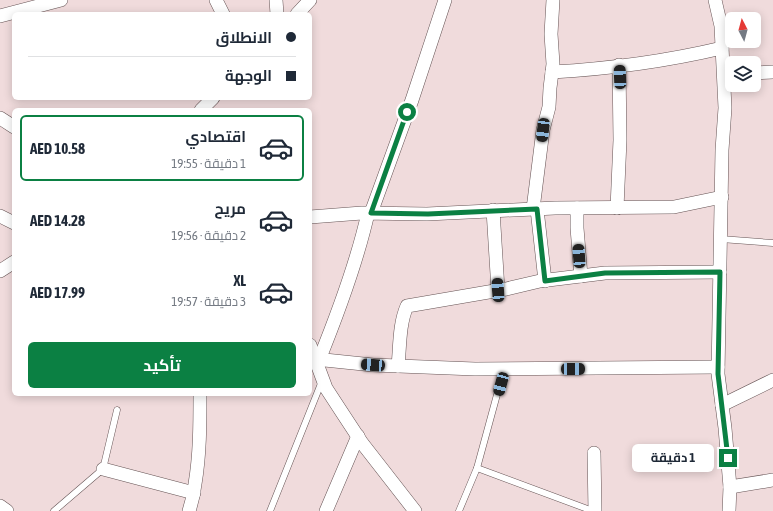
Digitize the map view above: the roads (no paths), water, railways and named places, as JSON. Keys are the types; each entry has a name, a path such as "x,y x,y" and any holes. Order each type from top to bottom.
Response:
{"street":[{"path":"15,12 61,0"},
{"path":"216,0 222,12"},
{"path":"276,0 277,12"},
{"path":"299,12 310,0"},
{"path":"317,360 332,330 370,213 390,164 445,0"},
{"path":"545,281 535,209 543,130 549,107 553,49 551,34 553,0"},
{"path":"715,0 725,63"},
{"path":"0,16 12,13"},
{"path":"552,72 669,58 722,48"},
{"path":"617,208 620,140 619,65"},
{"path":"761,73 773,72"},
{"path":"726,92 722,150 718,367 730,487 729,511"},
{"path":"203,108 211,100"},
{"path":"0,118 12,126"},
{"path":"312,217 370,213 428,214 493,210 674,207 722,197"},
{"path":"577,208 581,276"},
{"path":"493,210 498,290"},
{"path":"0,216 12,222"},
{"path":"0,272 12,263"},
{"path":"398,366 404,312 407,306 545,281 605,273 720,272"},
{"path":"312,349 330,394 358,436 415,511"},
{"path":"317,360 398,366 504,370 618,367 718,367"},
{"path":"722,405 773,380"},
{"path":"188,511 194,493 198,472 200,396"},
{"path":"326,511 358,436"},
{"path":"594,453 594,511"},
{"path":"102,469 194,493"},
{"path":"730,487 773,480"},
{"path":"0,506 7,511"}],"lane":[{"path":"721,239 773,243"},
{"path":"459,511 478,468 504,370"},
{"path":"270,511 323,378"},
{"path":"54,511 102,469 117,410"},
{"path":"478,468 594,511"}]}
